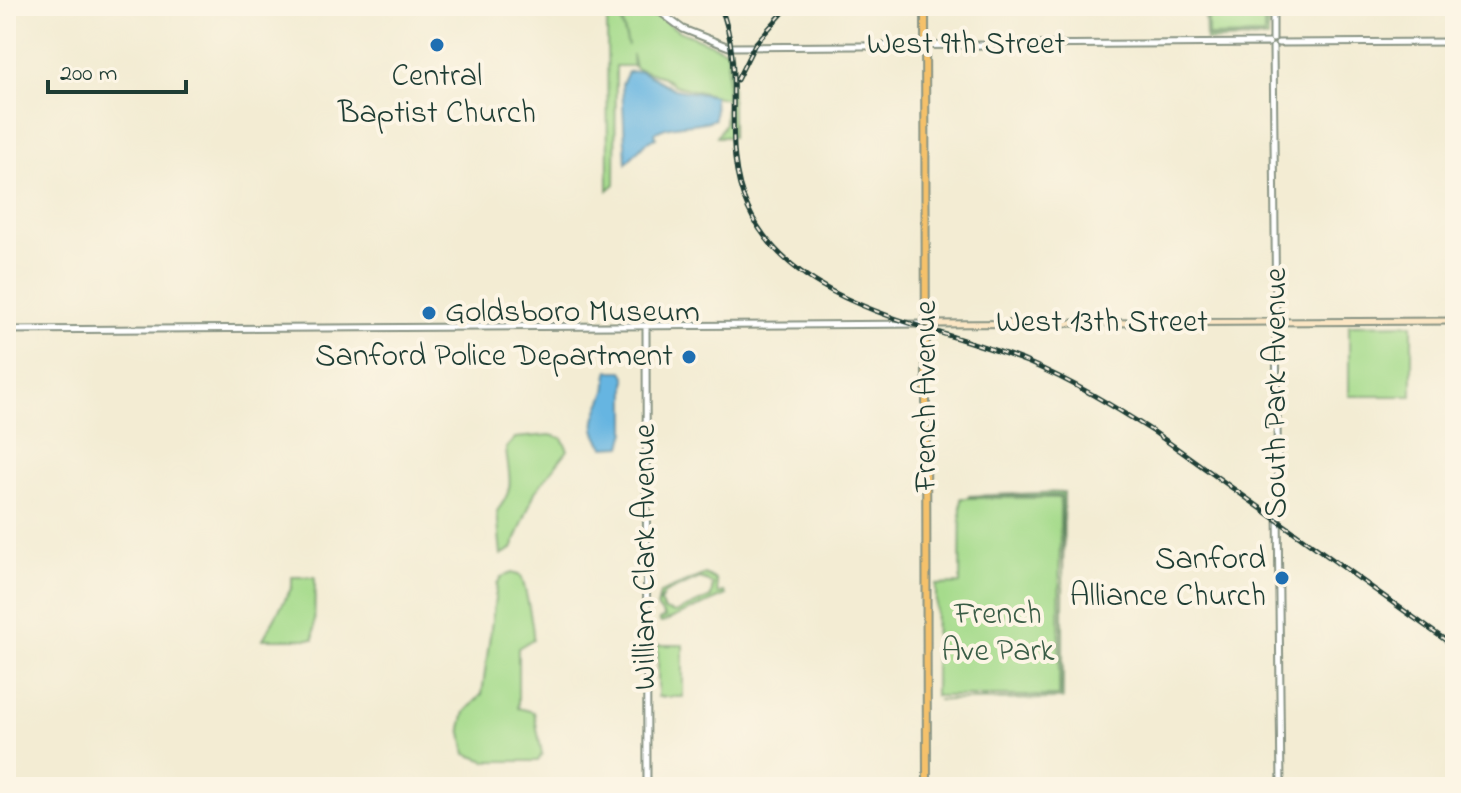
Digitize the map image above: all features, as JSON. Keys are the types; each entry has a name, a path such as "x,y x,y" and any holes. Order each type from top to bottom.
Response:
{"main road":[{"name":"French Avenue","path":"925,6 927,787"},
{"name":"West 13th Street","path":"927,324 1455,321"}],"street":[{"name":"West 9th Street","path":"652,6 683,29 729,47 1455,42"},
{"name":"South Park Avenue","path":"1273,6 1281,787"},
{"path":"6,330 927,324"},
{"name":"William Clark Avenue","path":"646,326 647,787"}],"green space":[{"path":"607,6 617,6 628,46 619,6 643,6 679,31 728,51 726,99 674,85 663,77 635,68 632,54 633,66 616,66 615,184 608,190"},
{"path":"1205,6 1208,38 1265,37 1266,6 1269,6 1268,38 1206,41"},
{"path":"1208,6 1264,6 1264,35 1208,36"},
{"path":"729,49 732,53 732,137 717,137 725,123"},
{"path":"1412,324 1412,396 1349,396 1349,325"},
{"path":"550,435 562,438 568,450 535,492 512,549 501,555 497,511 509,488 506,448 515,438"},
{"path":"1064,492 1063,569 1061,496 968,496"},
{"name":"French Ave Park","path":"961,498 1060,498 1059,696 935,696 936,585 960,584"},
{"path":"1063,569 1063,699 937,700 1061,698"},
{"path":"512,573 521,576 523,581 533,634 533,639 518,648 518,708 534,712 542,754 538,761 486,761 466,754 461,728 465,712 482,694 497,584 501,577"},
{"path":"705,574 716,580 718,594 724,592 726,595 661,623 659,620 665,617 657,607 660,593","holes":["700,578 713,584 711,597 675,613 664,610 660,602 664,594"]},
{"path":"292,577 315,577 314,639 263,639 292,587"},
{"path":"658,645 683,645 683,697 658,697"}],"water":[{"path":"641,71 674,89 714,96 715,119 661,130 626,163 622,84 628,72"},
{"path":"609,371 623,371 626,376 626,431 622,446 604,447 596,431 595,419 606,391"}],"railway":[{"path":"720,6 732,56 733,133 739,184 748,208 769,242 798,269 832,291 870,309 1027,362 1092,394 1154,432 1455,647"},
{"path":"737,80 755,44 789,6"}],"place":[{"name":"Central Baptist Church","path":"437,45"},
{"name":"Goldsboro Museum","path":"429,313"},
{"name":"Sanford Police Department","path":"689,357"},
{"name":"Sanford Alliance Church","path":"1282,578"}]}
